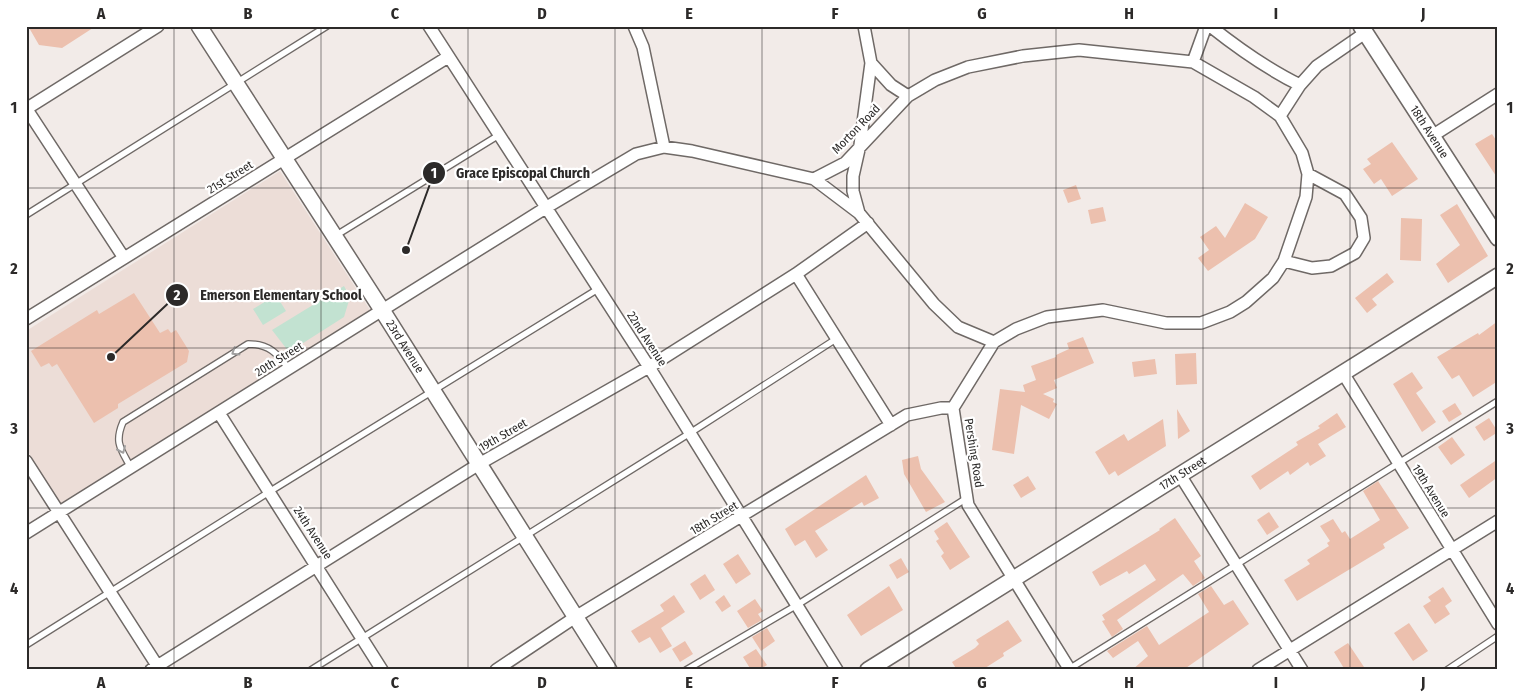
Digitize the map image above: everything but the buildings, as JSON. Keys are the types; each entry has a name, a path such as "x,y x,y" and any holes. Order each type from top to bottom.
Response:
{"main road":[{"name":"23rd Avenue","path":"199,26 577,616 609,670"},
{"name":"18th Avenue","path":"1363,30 1498,238"},
{"name":"17th Street","path":"868,670 1498,276"}],"street":[{"path":"124,258 26,108 158,26"},
{"name":"22nd Avenue","path":"429,26 648,366 837,670"},
{"path":"634,26 643,47 664,146"},
{"path":"859,213 852,192 853,176 860,145 871,63 864,26"},
{"path":"546,207 636,154 664,146 692,150 814,179 859,213 934,304 958,327 994,342 1016,330 1047,318 1103,310 1166,323 1201,323 1230,312 1246,302 1273,278 1284,261 1306,197 1308,174 1302,153 1280,116 1254,97 1193,62 1206,26"},
{"path":"1210,26 1241,50 1276,73 1300,85"},
{"path":"1280,116 1300,85 1317,66 1363,30"},
{"name":"Morton Road","path":"814,179 845,163 908,96 935,80 968,67 1022,56 1079,50 1193,62"},
{"name":"21st Street","path":"26,320 448,57"},
{"path":"871,63 891,85 908,96"},
{"path":"1432,136 1498,94"},
{"path":"1284,261 1312,268 1331,266 1355,254 1364,238 1361,218 1345,194 1308,174"},
{"name":"20th Street","path":"26,533 546,207"},
{"name":"19th Street","path":"156,668 479,464 648,366 796,274 868,223"},
{"path":"796,274 892,425"},
{"name":"Pershing Road","path":"994,342 953,408 968,506 1069,669"},
{"name":"19th Avenue","path":"1343,373 1498,624"},
{"name":"18th Street","path":"496,670 577,616 907,416 941,408 953,408"},
{"name":"24th Avenue","path":"219,413 382,670"},
{"path":"26,461 156,668"},
{"path":"1180,474 1302,670"},
{"path":"1258,670 1498,521"}],"lane":[{"path":"26,215 327,26"},
{"path":"334,236 499,135"},
{"path":"26,646 269,492 598,288"},
{"path":"311,670 524,535 690,433 836,339"},
{"path":"131,468 119,446 118,434 123,422 156,401 248,344 263,344 276,353 289,369"},
{"path":"1069,669 1498,401"},
{"path":"686,670 797,605 967,498"},
{"path":"1447,670 1498,636"}],"shaded area":[{"path":"280,171 370,310 63,509 26,448 26,331"}],"green space":[{"path":"344,286 350,297 344,317 289,352 272,330"},
{"path":"276,295 286,311 263,325 253,309"}],"place":[{"name":"Grace Episcopal Church","path":"406,250"},
{"name":"Emerson Elementary School","path":"111,357"}]}
